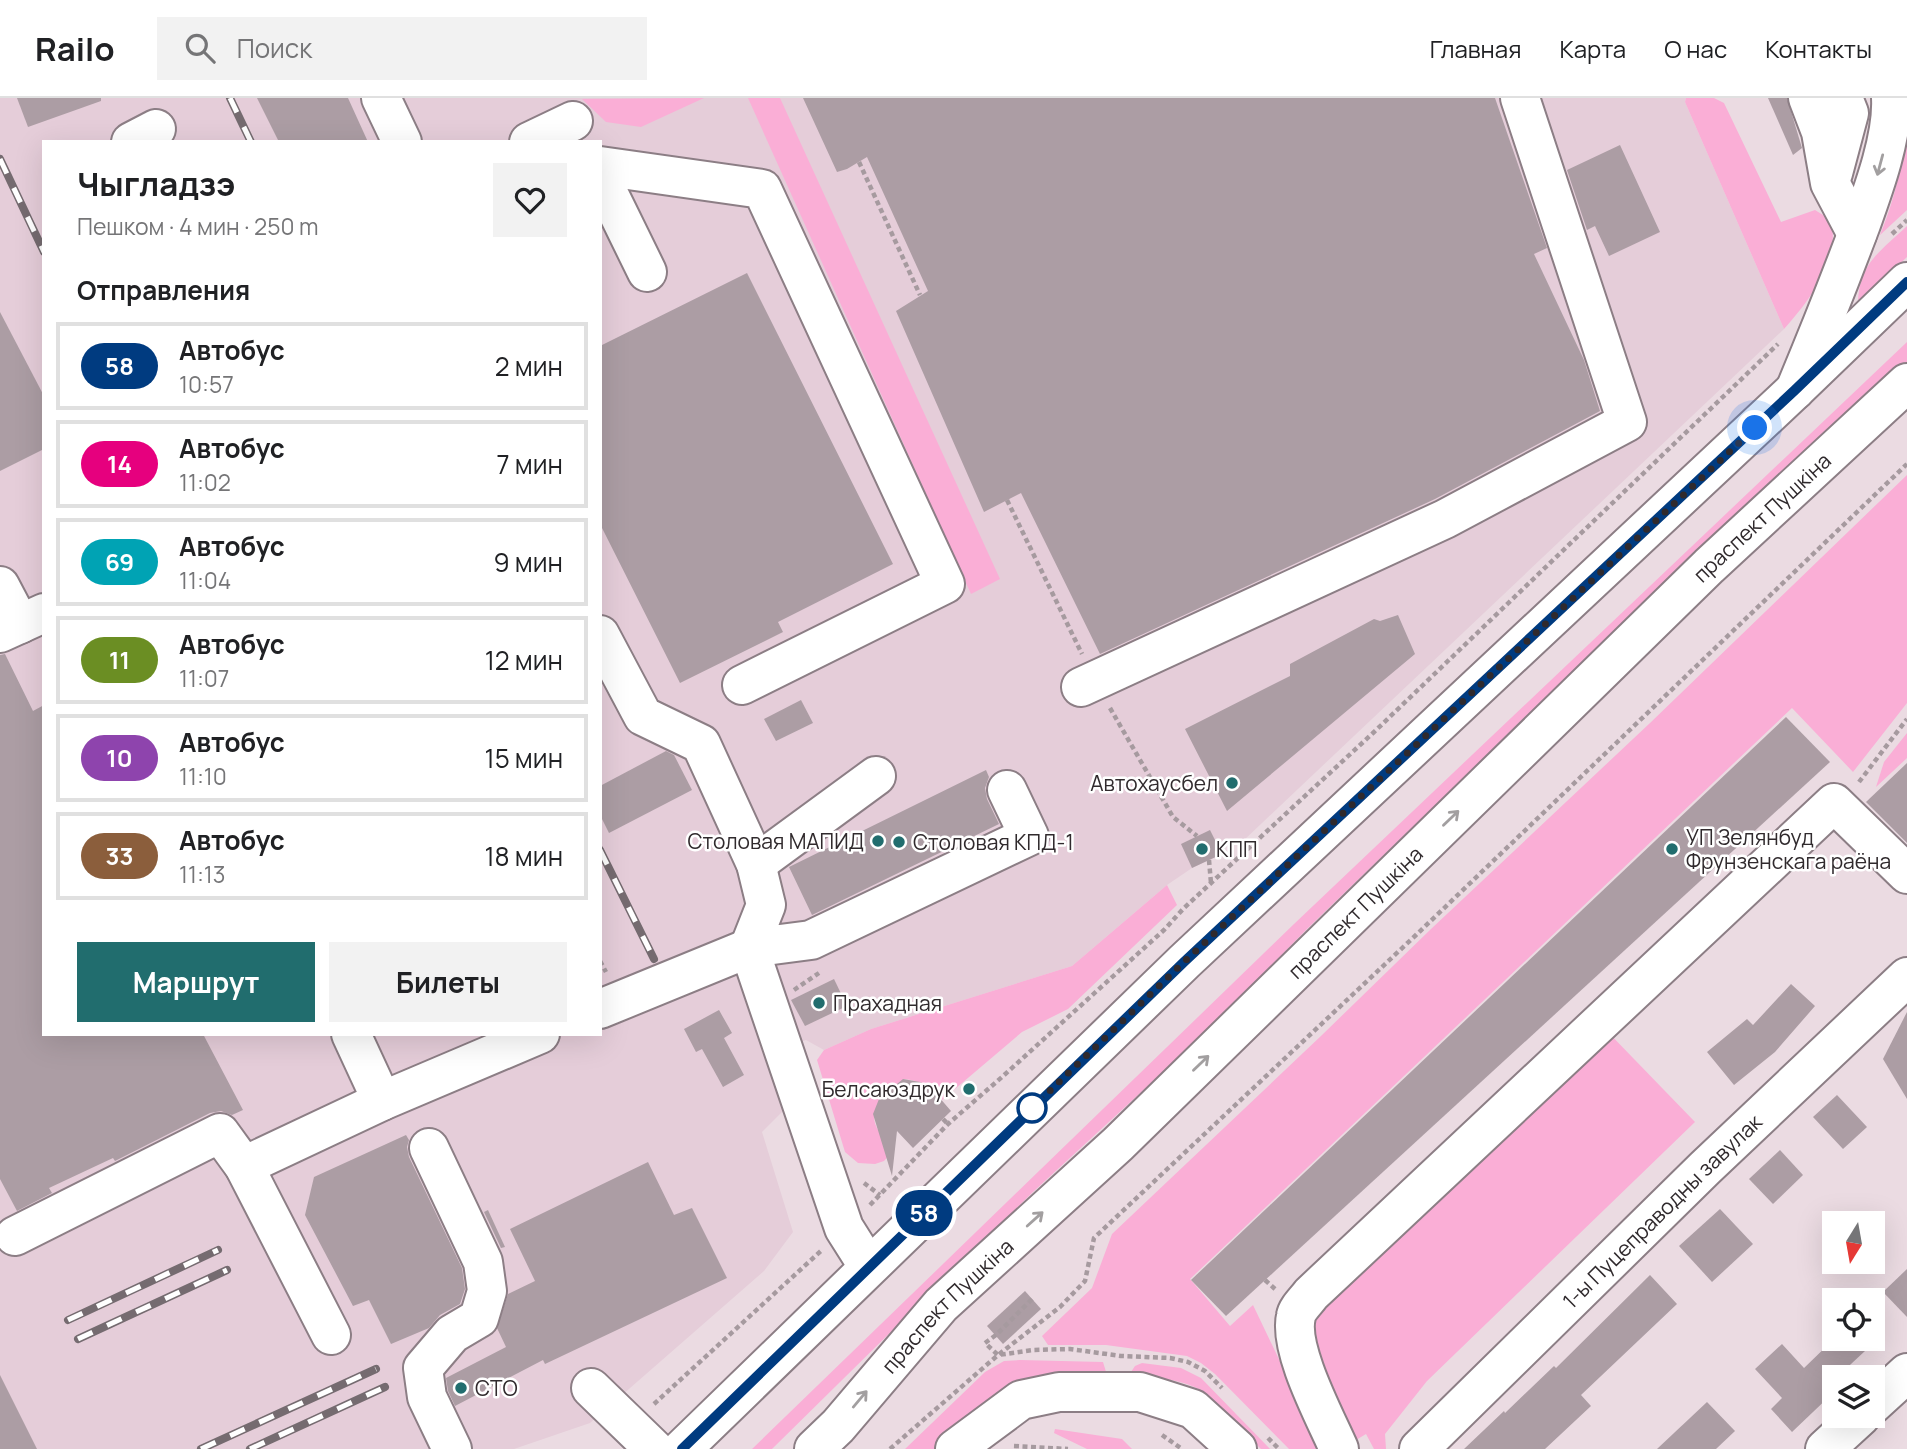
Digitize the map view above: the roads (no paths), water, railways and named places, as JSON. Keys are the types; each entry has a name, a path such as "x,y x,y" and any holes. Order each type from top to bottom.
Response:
{"main road":[{"path":"381,98 401,140"},
{"path":"1080,687 1445,519 1627,422 1520,98"},
{"path":"1784,98 1805,145 1830,183 1873,236"},
{"path":"1808,98 1821,132 1830,183"},
{"path":"1830,183 1849,113 1843,98"},
{"path":"1795,390 1840,284 1873,236 1873,191 1884,150 1891,98"},
{"path":"532,140 573,120"},
{"path":"602,166 762,190 945,584 742,685"},
{"path":"602,180 647,272"},
{"path":"682,1449 1185,961 1907,282"},
{"name":"праспект Пушкіна","path":"814,1449 838,1426 941,1305 1118,1144 1709,566 1907,383"},
{"path":"0,586 21,624"},
{"path":"602,639 643,716 701,744 756,864 766,905 749,948 844,1228 868,1266"},
{"path":"756,864 876,776"},
{"path":"602,1008 749,948 811,940 1029,836 1007,790"},
{"path":"1339,1449 1295,1341 1296,1315 1311,1294 1834,803 1907,874"},
{"name":"1-ы Пуцеправодны завулак","path":"1419,1449 1705,1168 1907,976"},
{"path":"352,1036 382,1101"},
{"path":"244,1166 382,1101 535,1036"},
{"path":"15,1236 220,1133 244,1166 331,1335"},
{"path":"429,1148 483,1262 487,1291 479,1318 452,1334 423,1368 427,1396 452,1449"},
{"path":"1885,1393 1907,1373"},
{"path":"591,1388 642,1438"},
{"path":"955,1449 1021,1400 1059,1392 1140,1392 1193,1409 1237,1449"},
{"path":"1825,1449 1848,1428"}],"railway":[{"path":"230,98 250,140"},
{"path":"0,159 42,248"},
{"path":"602,854 654,959"},
{"path":"68,1320 218,1250"},
{"path":"78,1339 227,1270"},
{"path":"201,1449 376,1369"},
{"path":"250,1449 385,1387"}],"place":[{"name":"Автохаусбел","path":"1232,783"},
{"name":"Столовая МАПИД","path":"878,841"},
{"name":"Столовая КПД-1","path":"899,842"},
{"name":"КПП","path":"1202,849"},
{"name":"УП Зелянбуд Фрунзенскага раёна","path":"1672,849"},
{"name":"Прахадная","path":"819,1003"},
{"name":"Белсаюздрук","path":"969,1089"},
{"name":"СТО","path":"461,1388"}]}
